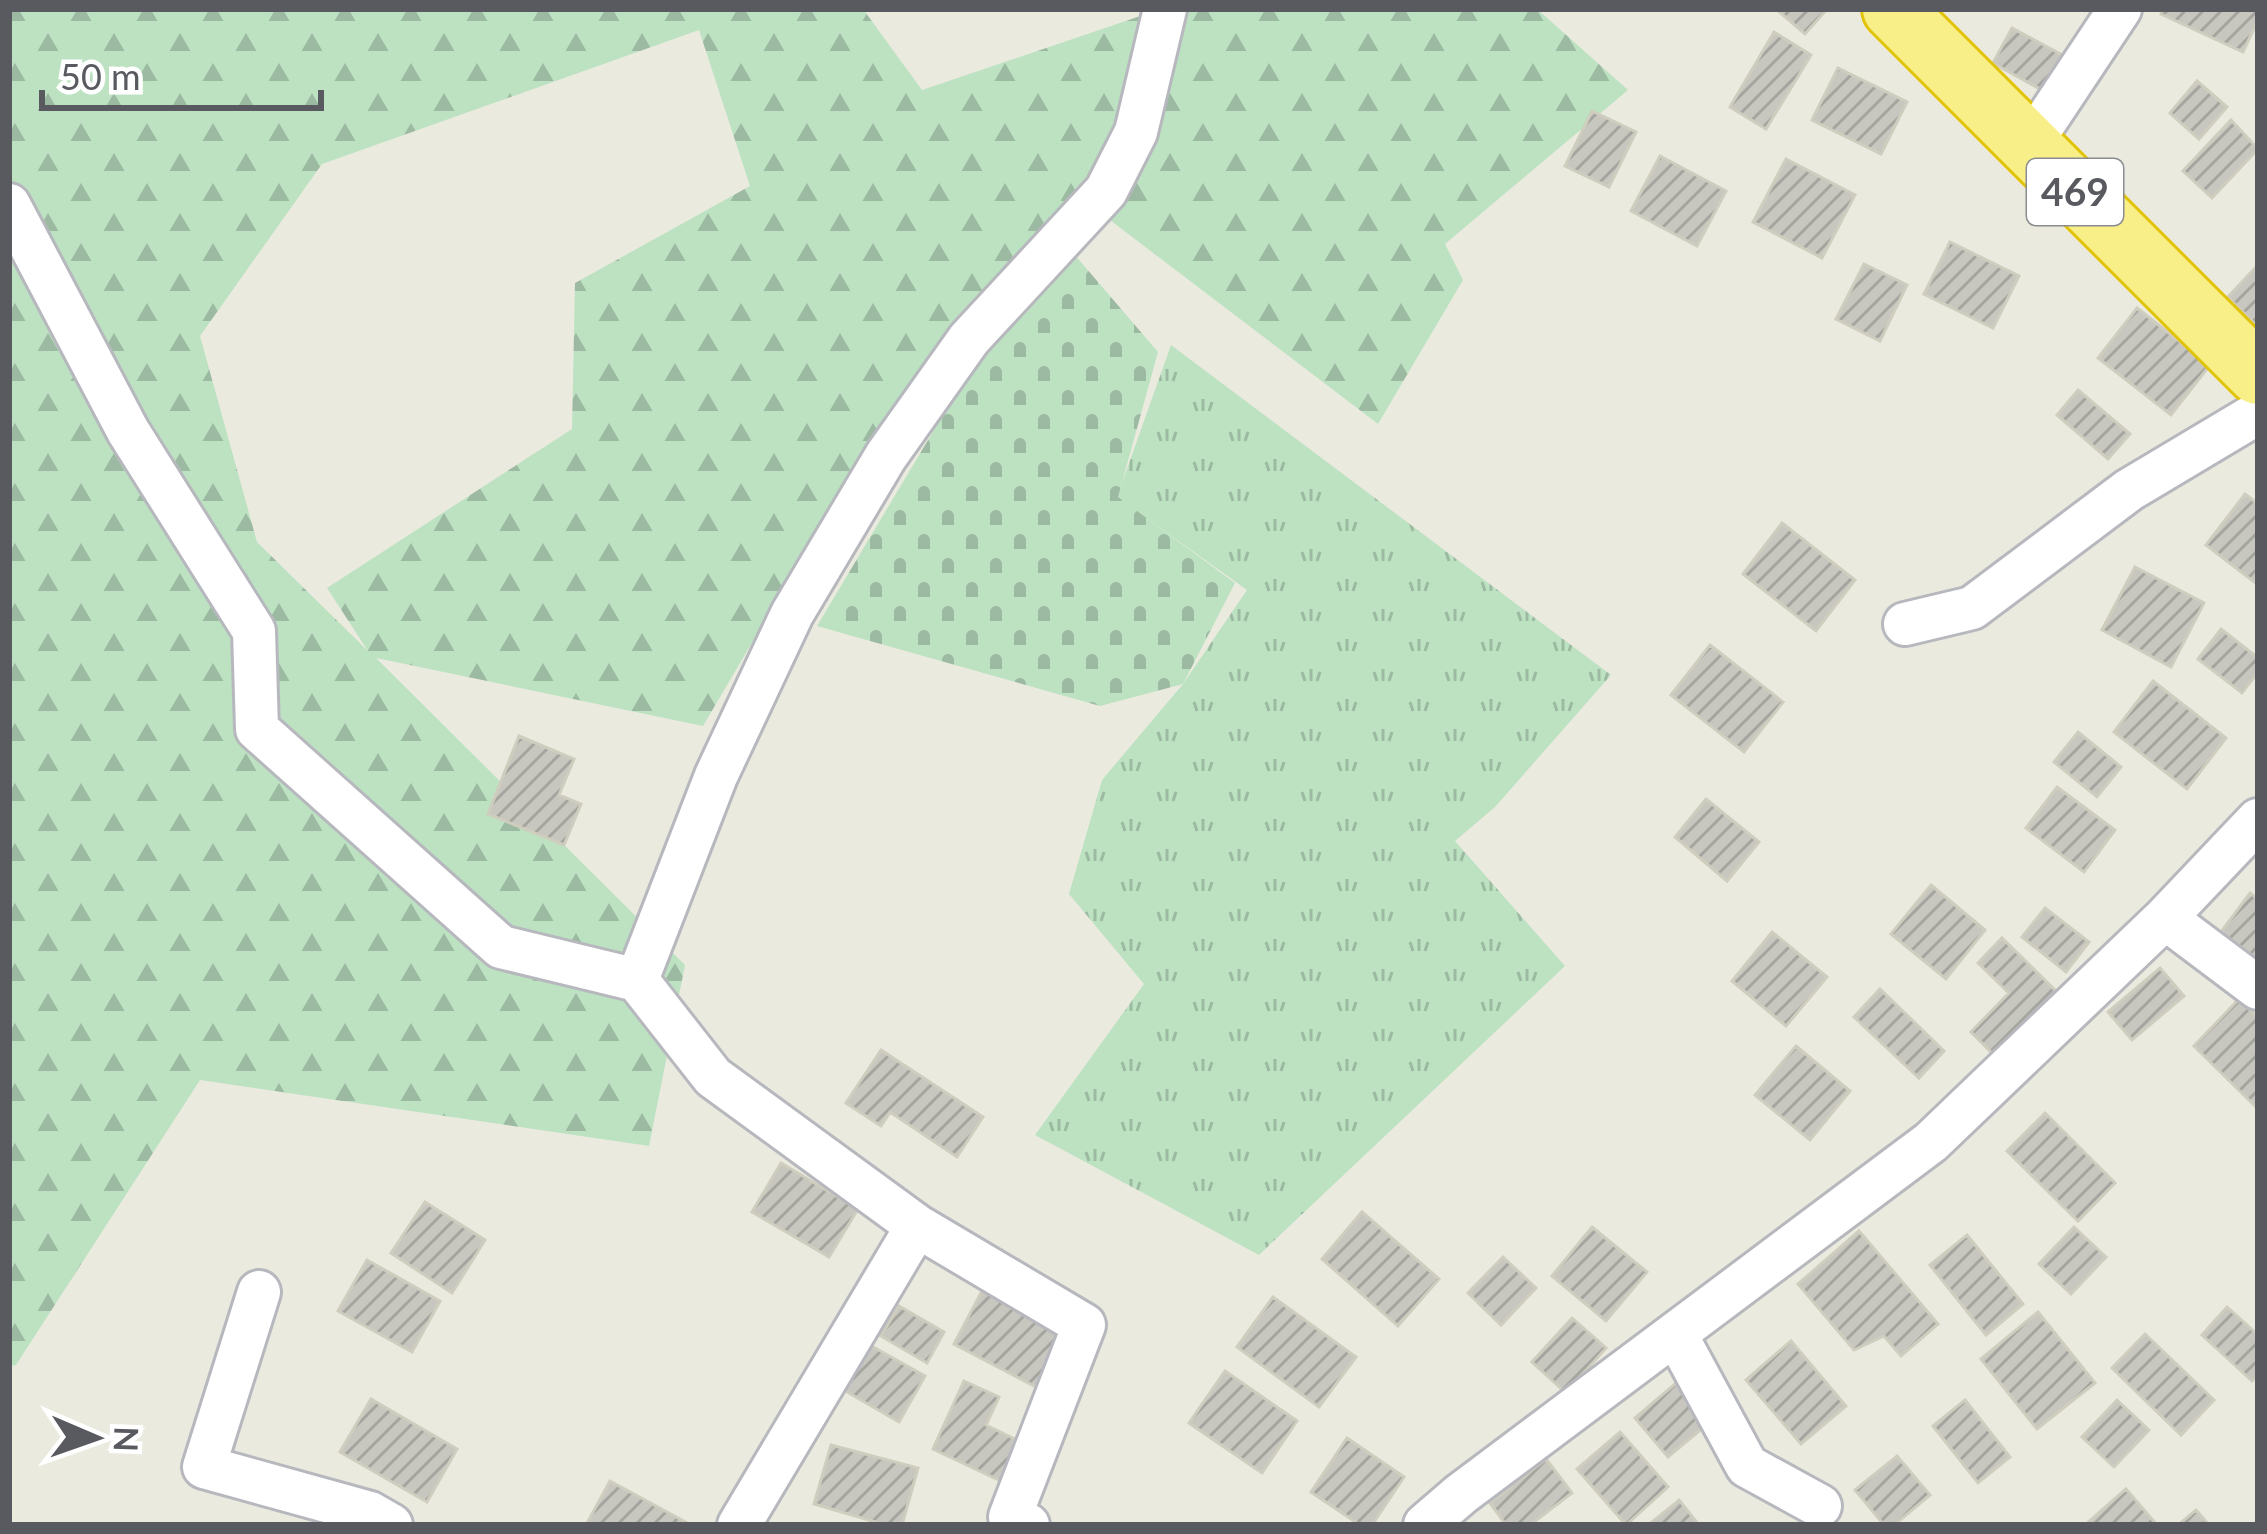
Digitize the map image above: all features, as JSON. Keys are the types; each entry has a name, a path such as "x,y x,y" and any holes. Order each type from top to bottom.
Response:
{"highway":[{"name":"469","path":"1893,9 2258,374"}],"street":[{"path":"637,980 716,776 792,614 886,455 969,339 1106,191 1136,132 1166,9"},
{"path":"2029,146 2120,9"},
{"path":"9,205 128,430 254,631 257,729 501,947 637,980 713,1077 917,1226 1084,1325 1010,1517 1028,1525"},
{"path":"1905,624 1972,608 2129,490 2258,413"},
{"path":"1425,1525 1931,1142 2164,918 2258,820"},
{"path":"2164,918 2258,988"},
{"path":"739,1525 917,1226"},
{"path":"259,1292 204,1467 370,1513 391,1525"},
{"path":"1676,1335 1747,1466 1820,1506"}],"green space":[{"path":"9,9 863,9 922,90 1161,9 1537,9 1628,90 1445,244 1463,280 1378,424 1077,195 878,428 703,726 376,658 685,965 649,1146 200,1080 16,1365 9,1366","holes":["699,30 750,186 575,283 572,429 327,588 368,651 257,542 200,336 322,164"]},
{"path":"1074,254 1158,352 1118,497 1235,583 1183,684 1100,706 817,626 974,363"},
{"path":"1171,345 1611,675 1495,807 1455,841 1565,966 1259,1255 1035,1135 1144,984 1069,894 1102,780 1183,684 1247,590 1117,497"}],"building":[{"path":"1776,9 1827,9 1805,34"},
{"path":"2163,9 2258,9 2258,20 2243,52 2161,14"},
{"path":"2012,28 2068,58 2049,94 1993,63"},
{"path":"1774,32 1811,55 1766,129 1730,107"},
{"path":"1838,68 1907,102 1881,154 1812,120"},
{"path":"2197,81 2227,107 2199,139 2170,113"},
{"path":"1592,111 1636,132 1609,187 1565,166"},
{"path":"2231,120 2258,149 2212,198 2183,171"},
{"path":"1660,156 1726,191 1697,246 1631,211"},
{"path":"1786,159 1855,195 1822,258 1753,222"},
{"path":"1950,242 2019,276 1993,328 1924,294"},
{"path":"1864,264 1907,285 1880,341 1836,319"},
{"path":"2258,267 2258,327 2228,297"},
{"path":"2137,308 2210,365 2171,415 2098,358"},
{"path":"2078,390 2130,434 2108,459 2057,415"},
{"path":"2245,494 2258,504 2258,585 2206,545"},
{"path":"1782,523 1855,580 1816,631 1743,574"},
{"path":"2135,567 2204,603 2171,667 2102,630"},
{"path":"2221,629 2258,658 2258,672 2242,693 2198,659"},
{"path":"1710,645 1783,702 1744,752 1671,695"},
{"path":"2153,681 2226,738 2187,789 2114,732"},
{"path":"2078,732 2121,767 2097,797 2054,762"},
{"path":"519,736 574,759 559,795 581,804 564,845 488,814"},
{"path":"2057,787 2115,830 2084,872 2026,828"},
{"path":"1706,799 1759,842 1727,881 1675,837"},
{"path":"1931,885 1985,930 1946,979 1891,934"},
{"path":"2250,893 2258,899 2258,960 2221,932"},
{"path":"2045,908 2089,942 2066,972 2022,937"},
{"path":"1772,932 1827,977 1786,1026 1732,981"},
{"path":"2002,938 2058,993 1996,1057 1971,1032 2009,993 1978,963"},
{"path":"2160,968 2184,996 2132,1040 2108,1012"},
{"path":"1880,989 1944,1051 1919,1078 1854,1017"},
{"path":"2239,999 2258,1018 2258,1109 2194,1046"},
{"path":"1796,1046 1850,1091 1810,1140 1755,1095"},
{"path":"881,1050 983,1117 957,1157 890,1112 881,1126 846,1103"},
{"path":"2045,1113 2115,1183 2078,1221 2007,1151"},
{"path":"781,1163 858,1209 829,1257 752,1212"},
{"path":"425,1202 485,1240 452,1293 391,1253"},
{"path":"1362,1212 1439,1279 1398,1326 1322,1259"},
{"path":"1592,1227 1647,1272 1606,1321 1552,1276"},
{"path":"2074,1227 2106,1257 2071,1294 2039,1264"},
{"path":"1859,1231 1938,1324 1901,1356 1884,1336 1854,1350 1798,1284"},
{"path":"1967,1235 2023,1304 1986,1335 1930,1265"},
{"path":"1503,1257 1536,1288 1501,1325 1468,1293"},
{"path":"367,1260 440,1301 412,1352 338,1311"},
{"path":"983,1289 1065,1332 1036,1387 954,1344"},
{"path":"1273,1297 1356,1357 1319,1407 1237,1347"},
{"path":"899,1306 944,1332 927,1363 881,1336"},
{"path":"2227,1307 2258,1335 2258,1375 2252,1381 2202,1335"},
{"path":"2038,1312 2095,1383 2037,1429 1981,1359"},
{"path":"1572,1318 1606,1348 1566,1393 1532,1362"},
{"path":"2145,1334 2214,1400 2181,1435 2112,1368"},
{"path":"1791,1341 1846,1406 1801,1444 1746,1380"},
{"path":"868,1344 925,1376 899,1422 842,1389"},
{"path":"1225,1371 1297,1421 1262,1473 1189,1423"},
{"path":"964,1381 999,1397 986,1425 1023,1443 1005,1483 933,1449"},
{"path":"1676,1383 1710,1422 1668,1457 1635,1418"},
{"path":"371,1399 457,1449 427,1502 340,1452"},
{"path":"1965,1400 2010,1457 1978,1483 1933,1426"},
{"path":"2117,1400 2149,1430 2114,1467 2082,1437"},
{"path":"1620,1432 1668,1487 1626,1525 1577,1469"},
{"path":"1347,1438 1404,1477 1372,1525 1360,1525 1311,1492"},
{"path":"831,1445 918,1468 902,1525 886,1525 814,1504"},
{"path":"1897,1456 1930,1495 1894,1525 1884,1525 1855,1490"},
{"path":"1546,1459 1572,1493 1530,1525 1506,1525 1490,1503"},
{"path":"610,1481 691,1525 586,1525"},
{"path":"2126,1489 2157,1525 2085,1525"},
{"path":"1679,1500 1699,1525 1654,1525 1652,1522"},
{"path":"2196,1510 2209,1525 2178,1525"}]}
